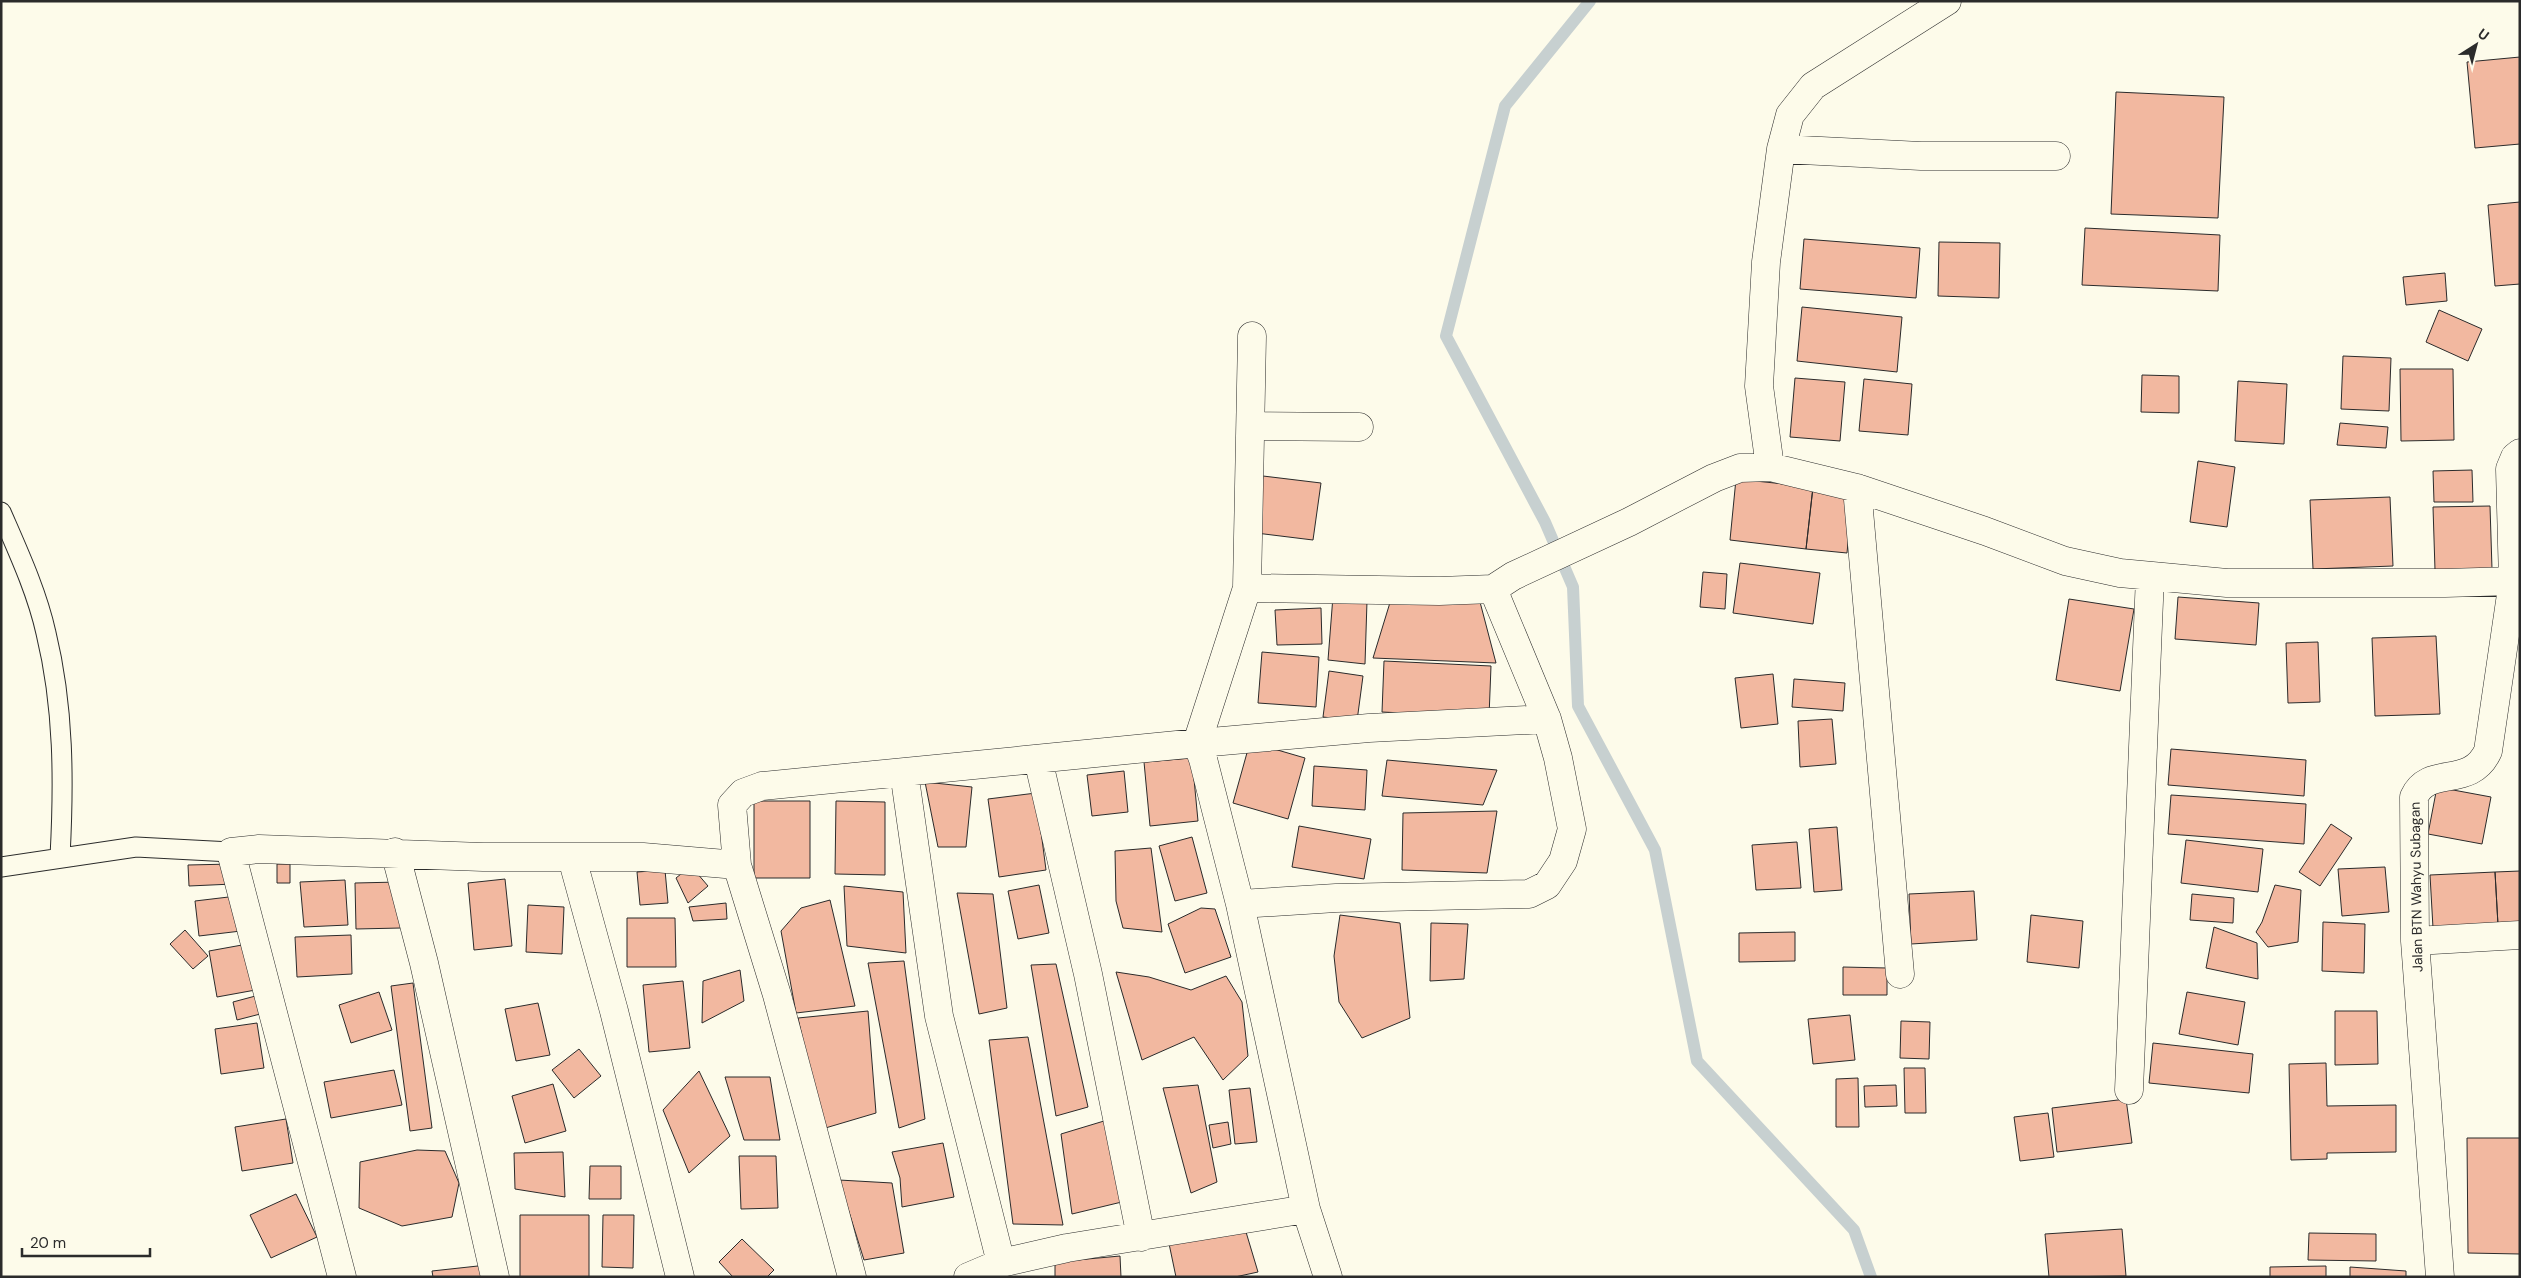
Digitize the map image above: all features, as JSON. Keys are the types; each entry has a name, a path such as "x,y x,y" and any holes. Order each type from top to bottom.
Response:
{"street":[{"path":"1770,467 1759,386 1766,262 1781,149 1790,115 1813,86 1947,1"},
{"path":"1781,149 1921,156 2056,156"},
{"path":"1252,336 1252,426 1247,588 1197,743 1203,759 1240,904 1306,1209 1328,1277"},
{"path":"1252,426 1359,427"},
{"name":"Jalan BTN Wahyu Subagan","path":"2440,1277 2415,941 2414,797 2423,784 2432,779 2471,771 2482,764 2488,751 2513,581 2509,491 2510,469 2517,455"},
{"path":"1247,588 1439,592 1503,582 1629,522 1714,478 1740,468 1770,467 1858,488 1985,530 2064,561 2120,573 2227,582 2445,583 2513,581"},
{"path":"1858,488 1900,974"},
{"path":"2129,1090 2150,576"},
{"path":"1240,904 1336,898 1528,894 1547,885 1563,861 1572,828 1558,758 1503,582"},
{"path":"852,1277 777,995 737,865 732,805 743,793 762,786 1197,743 1369,728 1546,718"},
{"path":"1038,759 1088,974 1141,1237"},
{"path":"904,772 939,1016 1001,1263"},
{"path":"342,1277 231,852 259,849 572,858 643,857 737,865"},
{"path":"395,852 424,964 494,1277"},
{"path":"572,858 614,1011 680,1277"},
{"path":"2415,941 2520,935"},
{"path":"968,1277 1001,1263 1067,1248 1306,1209"}],"lane":[{"path":"1,512 20,556 46,632 60,710 63,787 60,857"},
{"path":"1,867 136,847 231,852"}],"building":[{"path":"2520,57 2520,144 2475,148 2467,62"},
{"path":"2116,92 2224,97 2218,218 2111,214"},
{"path":"2520,202 2520,284 2495,286 2488,205"},
{"path":"2085,228 2220,235 2218,291 2082,285"},
{"path":"1804,239 1920,248 1916,298 1800,289"},
{"path":"1939,242 2000,243 1999,298 1938,296"},
{"path":"2445,273 2447,301 2406,305 2403,277"},
{"path":"1802,307 1902,317 1897,372 1797,361"},
{"path":"2439,310 2482,329 2468,361 2426,342"},
{"path":"2343,356 2391,358 2389,411 2341,409"},
{"path":"2400,369 2453,369 2454,440 2401,441"},
{"path":"2142,375 2179,376 2179,413 2141,412"},
{"path":"1795,378 1845,382 1840,441 1790,437"},
{"path":"1864,379 1912,384 1908,435 1859,431"},
{"path":"2238,381 2287,384 2284,444 2235,441"},
{"path":"2340,423 2388,427 2386,448 2337,445"},
{"path":"2198,461 2235,467 2227,527 2190,522"},
{"path":"2472,470 2473,502 2434,502 2433,471"},
{"path":"1263,476 1321,483 1313,540 1256,533"},
{"path":"1736,479 1813,487 1806,549 1730,540"},
{"path":"1813,487 1853,492 1847,553 1806,549"},
{"path":"2390,497 2393,566 2313,569 2310,500"},
{"path":"2490,506 2492,569 2435,570 2433,507"},
{"path":"1740,563 1820,573 1813,624 1733,613"},
{"path":"1703,572 1727,574 1725,609 1700,607"},
{"path":"1333,596 1367,601 1365,664 1328,660"},
{"path":"1392,596 1480,602 1496,663 1373,658"},
{"path":"2178,597 2259,603 2256,645 2175,639"},
{"path":"2069,599 2134,609 2120,691 2056,680"},
{"path":"1321,608 1322,644 1277,645 1275,610"},
{"path":"2436,636 2440,714 2375,716 2372,638"},
{"path":"2318,642 2320,702 2288,703 2286,643"},
{"path":"1262,652 1319,657 1316,707 1258,703"},
{"path":"1384,661 1491,666 1489,717 1382,712"},
{"path":"1329,671 1363,676 1357,721 1323,717"},
{"path":"1773,674 1778,724 1741,728 1735,678"},
{"path":"1794,679 1845,683 1843,711 1792,707"},
{"path":"1832,719 1836,764 1800,767 1798,721"},
{"path":"1250,742 1305,758 1288,819 1233,803"},
{"path":"2171,749 2306,760 2304,796 2168,785"},
{"path":"1192,758 1198,821 1150,826 1144,762"},
{"path":"1387,760 1497,770 1483,805 1382,796"},
{"path":"1314,766 1367,770 1365,810 1312,806"},
{"path":"1124,771 1128,812 1092,816 1087,775"},
{"path":"925,782 972,787 966,847 938,847"},
{"path":"2437,787 2491,797 2482,844 2428,834"},
{"path":"1036,793 1046,870 999,877 988,799"},
{"path":"2171,795 2306,804 2304,844 2168,834"},
{"path":"754,801 810,801 810,878 754,878"},
{"path":"836,801 885,802 885,875 835,874"},
{"path":"1497,811 1487,873 1402,870 1403,813"},
{"path":"2331,824 2352,838 2320,886 2299,872"},
{"path":"1299,826 1371,839 1364,879 1292,867"},
{"path":"1837,827 1842,890 1814,892 1809,829"},
{"path":"1192,837 1207,893 1175,901 1159,846"},
{"path":"2186,840 2263,849 2258,892 2181,883"},
{"path":"1797,842 1801,888 1756,890 1752,845"},
{"path":"1151,848 1162,932 1123,928 1116,901 1115,851"},
{"path":"232,864 233,884 189,886 188,865"},
{"path":"277,864 290,864 290,883 277,883"},
{"path":"691,866 708,886 688,903 676,878"},
{"path":"2385,867 2389,912 2342,916 2338,869"},
{"path":"665,870 668,903 640,905 637,872"},
{"path":"2520,871 2520,924 2498,925 2495,872"},
{"path":"2495,872 2498,925 2433,928 2430,875"},
{"path":"505,879 512,946 474,950 468,883"},
{"path":"345,880 348,925 304,927 300,882"},
{"path":"399,882 401,928 356,929 355,883"},
{"path":"1039,885 1049,933 1018,939 1008,891"},
{"path":"2275,885 2301,890 2298,942 2268,947 2256,932 2262,922"},
{"path":"844,886 903,892 906,953 847,946"},
{"path":"1974,891 1977,940 1911,944 1909,894"},
{"path":"957,893 993,894 1007,1008 979,1014"},
{"path":"2192,894 2234,898 2233,923 2190,920"},
{"path":"237,896 241,931 199,936 195,901"},
{"path":"830,900 855,1006 796,1013 781,931 801,908"},
{"path":"726,903 727,919 693,921 689,907"},
{"path":"528,905 564,907 562,954 526,952"},
{"path":"1201,908 1215,909 1231,957 1185,973 1168,924"},
{"path":"1340,915 1400,923 1410,1018 1362,1038 1339,1002 1334,956"},
{"path":"2031,915 2083,921 2079,968 2027,962"},
{"path":"627,918 675,918 676,967 627,967"},
{"path":"2323,922 2365,924 2364,973 2322,971"},
{"path":"1431,923 1468,924 1464,979 1430,981"},
{"path":"2214,927 2257,943 2258,979 2206,968"},
{"path":"185,930 208,956 193,969 170,944"},
{"path":"1795,932 1795,961 1739,962 1739,933"},
{"path":"351,935 352,974 297,977 295,937"},
{"path":"253,943 261,989 217,997 209,951"},
{"path":"904,961 925,1119 899,1128 868,963"},
{"path":"1056,964 1088,1107 1056,1116 1031,965"},
{"path":"1843,967 1887,968 1887,995 1843,995"},
{"path":"740,970 744,1001 702,1023 703,981"},
{"path":"1116,972 1149,977 1191,990 1226,976 1242,1002 1248,1056 1223,1080 1194,1037 1142,1060"},
{"path":"683,981 690,1048 649,1052 643,985"},
{"path":"413,983 432,1128 410,1131 391,986"},
{"path":"379,992 392,1030 351,1043 339,1005"},
{"path":"2187,992 2245,1002 2238,1045 2179,1034"},
{"path":"263,994 268,1012 237,1020 233,1002"},
{"path":"538,1003 550,1055 516,1061 505,1009"},
{"path":"868,1011 876,1113 822,1129 798,1018"},
{"path":"2335,1011 2377,1011 2378,1064 2335,1065"},
{"path":"1850,1015 1855,1060 1813,1064 1808,1019"},
{"path":"1901,1021 1930,1022 1929,1059 1900,1058"},
{"path":"257,1023 264,1068 221,1074 215,1029"},
{"path":"1028,1037 1063,1225 1013,1224 989,1040"},
{"path":"2153,1043 2253,1054 2249,1093 2149,1083"},
{"path":"579,1049 601,1076 574,1098 552,1070"},
{"path":"2326,1063 2327,1106 2396,1105 2396,1152 2327,1153 2327,1159 2291,1160 2289,1064"},
{"path":"1904,1068 1925,1068 1926,1113 1905,1113"},
{"path":"394,1070 402,1105 331,1118 324,1082"},
{"path":"699,1071 730,1136 689,1173 663,1110"},
{"path":"725,1077 770,1077 780,1140 744,1140"},
{"path":"1858,1078 1859,1127 1836,1127 1836,1079"},
{"path":"553,1084 566,1131 525,1143 512,1096"},
{"path":"1198,1085 1217,1182 1191,1193 1163,1088"},
{"path":"1896,1085 1897,1106 1865,1107 1864,1086"},
{"path":"1250,1088 1257,1142 1235,1144 1229,1090"},
{"path":"2126,1099 2132,1143 2057,1152 2052,1108"},
{"path":"2048,1113 2054,1157 2020,1161 2014,1117"},
{"path":"286,1119 293,1163 242,1171 235,1127"},
{"path":"1104,1121 1130,1200 1072,1214 1061,1134"},
{"path":"1228,1122 1231,1144 1213,1148 1209,1125"},
{"path":"2467,1138 2520,1138 2520,1254 2468,1253"},
{"path":"943,1143 954,1197 902,1207 900,1178 892,1152"},
{"path":"417,1150 445,1151 459,1183 452,1217 402,1226 359,1208 360,1162"},
{"path":"563,1152 565,1197 515,1189 514,1153"},
{"path":"739,1156 776,1156 778,1208 741,1209"},
{"path":"590,1166 621,1166 621,1199 589,1199"},
{"path":"839,1180 892,1183 904,1253 864,1260"},
{"path":"296,1194 317,1237 271,1258 250,1215"},
{"path":"520,1215 589,1215 589,1277 520,1277"},
{"path":"603,1215 634,1215 633,1268 602,1267"},
{"path":"1243,1222 1258,1272 1235,1277 1176,1277 1167,1234"},
{"path":"2122,1229 2126,1276 2049,1277 2045,1234"},
{"path":"2309,1233 2376,1234 2376,1261 2308,1260"},
{"path":"742,1239 774,1270 767,1277 733,1277 719,1262"},
{"path":"1120,1256 1121,1277 1055,1277 1055,1262"},
{"path":"487,1265 488,1277 433,1277 432,1271"},
{"path":"2326,1266 2326,1277 2270,1277 2270,1267"},
{"path":"2350,1267 2406,1271 2406,1277 2350,1277"}],"waterway":[{"path":"1590,1 1505,106 1446,336 1545,522 1573,587 1578,706 1655,850 1697,1061 1854,1230 1871,1277"}]}
